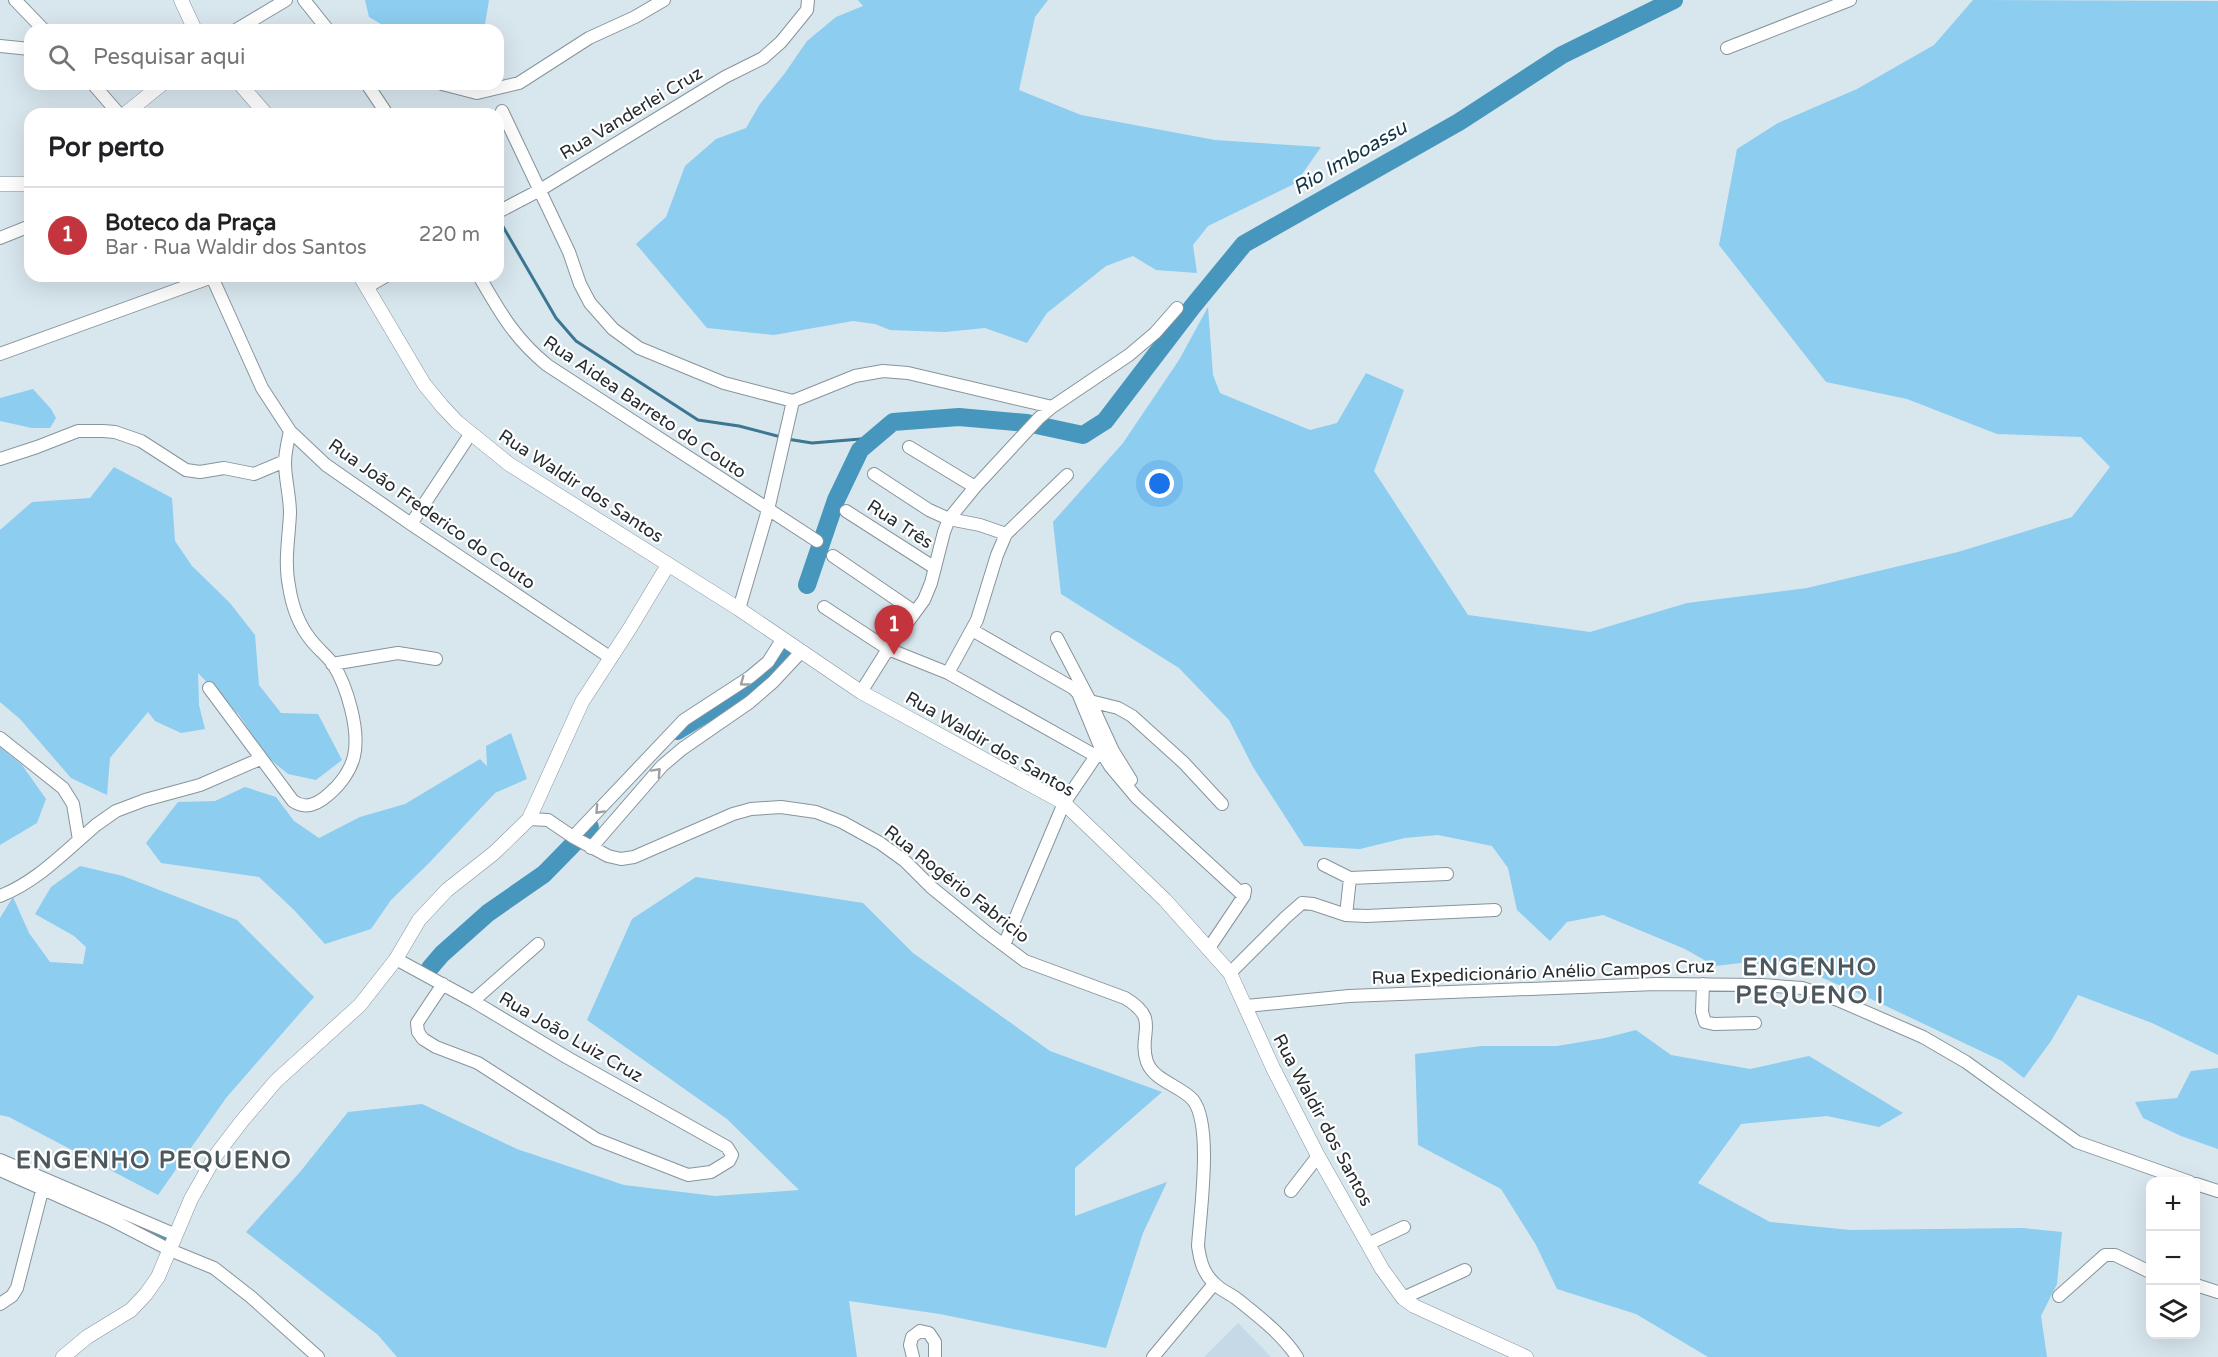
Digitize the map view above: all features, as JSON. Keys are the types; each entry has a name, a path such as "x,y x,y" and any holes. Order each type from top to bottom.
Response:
{"street":[{"path":"15,0 38,24"},
{"path":"181,0 192,24"},
{"path":"246,24 286,0"},
{"path":"304,0 323,24"},
{"path":"504,87 519,83 589,38 635,17 664,0"},
{"name":"Rua Vanderlei Cruz","path":"504,209 540,190 725,77 763,58 781,42 807,10 808,0"},
{"path":"1727,48 1850,0"},
{"path":"0,46 24,48"},
{"path":"98,90 114,108"},
{"path":"132,108 155,90"},
{"path":"245,90 261,108"},
{"path":"371,90 383,108"},
{"path":"465,90 477,93 490,90"},
{"path":"504,115 569,252 580,284 590,303 613,329 639,348 724,383 793,401 855,376 883,371 908,373 1052,406"},
{"path":"0,184 24,184"},
{"path":"0,238 24,228"},
{"path":"0,354 200,282"},
{"name":"Rua João Frederico do Couto","path":"216,282 262,388 290,431 326,465 611,658"},
{"name":"Rua Waldir dos Santos","path":"364,282 424,384 442,406 509,465 739,609 861,692 1064,803 1165,900 1230,973 1318,1156 1382,1269 1404,1298 1414,1306 1526,1357"},
{"name":"Rua Aidea Barreto do Couto","path":"483,282 513,333 547,365 817,541"},
{"path":"861,692 924,600 944,532 950,519 975,487 1052,406 1129,355 1155,333 1177,308"},
{"path":"739,609 768,510 793,401"},
{"path":"0,459 78,431 103,431 115,432 141,441 186,470 201,472 224,468 254,474 285,461"},
{"path":"209,688 235,721 260,759 293,801 300,806 311,806 324,799 345,776 354,757 355,732 347,694 333,664 310,640 292,606 287,570 290,512 285,461 290,431"},
{"path":"411,524 471,433"},
{"path":"909,447 975,487"},
{"path":"874,474 929,510 950,519 980,525 1006,534"},
{"path":"948,673 972,630 1006,534 1067,475"},
{"name":"Rua Três","path":"846,511 935,568"},
{"path":"833,556 915,612"},
{"path":"63,1357 73,1347 131,1310 139,1302 159,1277 191,1199 216,1155 242,1121 276,1081 360,1005 396,959 419,920 440,898 494,853 530,819 582,702 668,565"},
{"name":"Rua Waldir dos Santos","path":"824,607 888,650 948,673 1104,754"},
{"name":"Rua Waldir dos Santos","path":"972,630 1078,693 1114,772 1136,797 1244,893 1209,948"},
{"name":"Rua Waldir dos Santos","path":"1057,638 1090,701 1104,754"},
{"path":"573,837 684,720 750,677 768,662 783,639"},
{"path":"591,848 662,766 682,748 750,702 773,682 801,652"},
{"path":"333,664 398,653 436,658"},
{"path":"1090,701 1118,708 1132,716 1184,763 1222,804"},
{"path":"0,738 63,788 73,804 79,840"},
{"path":"1004,945 1064,803 1104,754"},
{"path":"0,896 40,874 96,825 116,811 145,800 200,785 260,759"},
{"name":"Rua Rogério Fabricio","path":"530,819 548,820 591,848 621,859 751,809 781,807 816,812 842,822 888,849 1025,961 1125,998 1138,1006 1144,1015 1146,1025 1145,1053 1148,1065 1154,1072 1192,1099 1203,1123 1204,1146 1198,1246 1200,1260 1214,1284 1234,1297 1268,1326 1297,1357"},
{"path":"1324,865 1350,878 1447,874"},
{"path":"1346,915 1350,878"},
{"path":"1230,973 1302,903 1313,903 1346,915 1366,916 1495,910"},
{"path":"473,1001 538,944"},
{"name":"Rua João Luiz Cruz","path":"396,959 443,984 473,1001 568,1058 727,1147 732,1155 729,1161 711,1172 688,1175 596,1139 478,1063 436,1047 423,1039 418,1032 417,1023 443,984"},
{"name":"Rua Expedicionário Anélio Campos Cruz","path":"1246,1006 1349,996 1656,984 1802,988 1838,1000 1923,1037 1966,1062 2077,1142 2176,1177"},
{"path":"1703,984 1702,1012 1705,1022 1714,1024 1755,1023"},
{"path":"1291,1191 1318,1156"},
{"path":"0,1160 170,1250 214,1268 278,1319 318,1357"},
{"path":"0,1170 176,1235"},
{"path":"0,1304 12,1296 17,1288 44,1185"},
{"path":"2200,1185 2218,1191"},
{"path":"1368,1244 1404,1227"},
{"path":"2059,1296 2105,1255 2115,1255 2146,1270"},
{"path":"1404,1298 1465,1270"},
{"path":"1153,1357 1214,1284"},
{"path":"2200,1286 2218,1292"},
{"path":"913,1357 910,1345 912,1337 920,1331 929,1333 935,1342 936,1357"}],"shaded area":[{"path":"365,0 489,0 485,24 381,24 369,17"},
{"path":"858,0 1048,0 1035,17 1019,90 1081,115 1215,140 1321,147 1296,183 1208,226 1193,245 1197,273 1156,270 1133,256 1106,266 1047,313 1027,343 985,328 945,332 890,330 875,324 853,321 774,335 707,328 636,244 666,217 685,166 716,139 746,128 760,104 807,41 836,17 863,6"},
{"path":"1973,0 2218,1 2218,1055 2152,1023 2078,995 2051,1041 2024,1078 2002,1061 1818,976 1775,965 1741,963 1715,966 1685,949 1603,915 1567,922 1550,941 1517,910 1508,868 1492,846 1438,835 1405,838 1360,849 1304,846 1253,767 1229,720 1179,668 1061,594 1053,522 1123,443 1179,360 1208,307 1213,375 1220,393 1310,430 1337,423 1366,373 1404,390 1374,471 1468,615 1590,632 1687,603 1807,588 1958,552 2072,517 2110,467 2081,437 1997,434 1907,399 1826,382 1719,245 1737,149 1778,123 1857,89 1934,45"},
{"path":"33,389 56,418 50,428 32,428 0,421 0,398"},
{"path":"114,467 172,498 175,541 192,566 230,603 255,635 259,685 281,713 318,714 342,760 316,780 288,774 266,756 239,715 198,673 199,705 205,729 181,733 155,721 148,712 110,758 107,795 71,778 20,719 0,702 0,530 32,502 90,498"},
{"path":"511,733 527,779 495,793 391,900 371,929 325,944 259,877 161,863 146,843 178,802 215,801 245,787 276,797 294,821 319,838 360,817 405,804 480,759 487,766 486,746"},
{"path":"0,747 22,765 46,799 37,823 0,845"},
{"path":"80,866 123,876 237,920 314,997 226,1098 158,1195 9,1117 0,1115 0,918 13,897 29,933 50,962 83,964 86,947 74,936 35,914 51,887"},
{"path":"696,877 863,903 913,953 1050,1051 1162,1092 1075,1168 1075,1216 1167,1182 1143,1233 1106,1348 940,1314 849,1301 857,1357 397,1357 378,1335 246,1232 300,1172 348,1112 422,1104 517,1149 624,1185 715,1196 799,1190 727,1119 587,1020 632,919"},
{"path":"1636,1030 1671,1055 1750,1069 1809,1056 1903,1113 1879,1127 1827,1116 1741,1124 1698,1183 1770,1222 1850,1230 2023,1228 2062,1232 2057,1284 2041,1316 2047,1357 1708,1357 1636,1314 1557,1289 1536,1245 1501,1189 1418,1145 1415,1054 1482,1046 1557,1046"},
{"path":"2218,1068 2218,1149 2181,1136 2143,1118 2135,1102 2177,1098 2191,1071"},
{"path":"1238,1323 1271,1357 1204,1357"}],"waterway":[{"name":"Rio Imboassu","path":"807,585 836,500 860,450 893,422 959,417 1027,423 1083,435 1105,421 1193,306 1244,244 1459,122 1562,55 1674,0"},
{"path":"504,228 556,318 576,341 698,420 739,426 781,437"},
{"path":"787,439 812,443 873,438"},
{"path":"677,731 733,697 785,654"},
{"path":"430,968 442,954 488,913 544,874 590,827"},
{"path":"112,1214 166,1239"}],"place":[{"name":"Boteco da Praça","path":"894,655"}],"district":[{"name":"ENGENHO PEQUENO I","path":"1810,981"},
{"name":"ENGENHO PEQUENO","path":"154,1160"}]}
